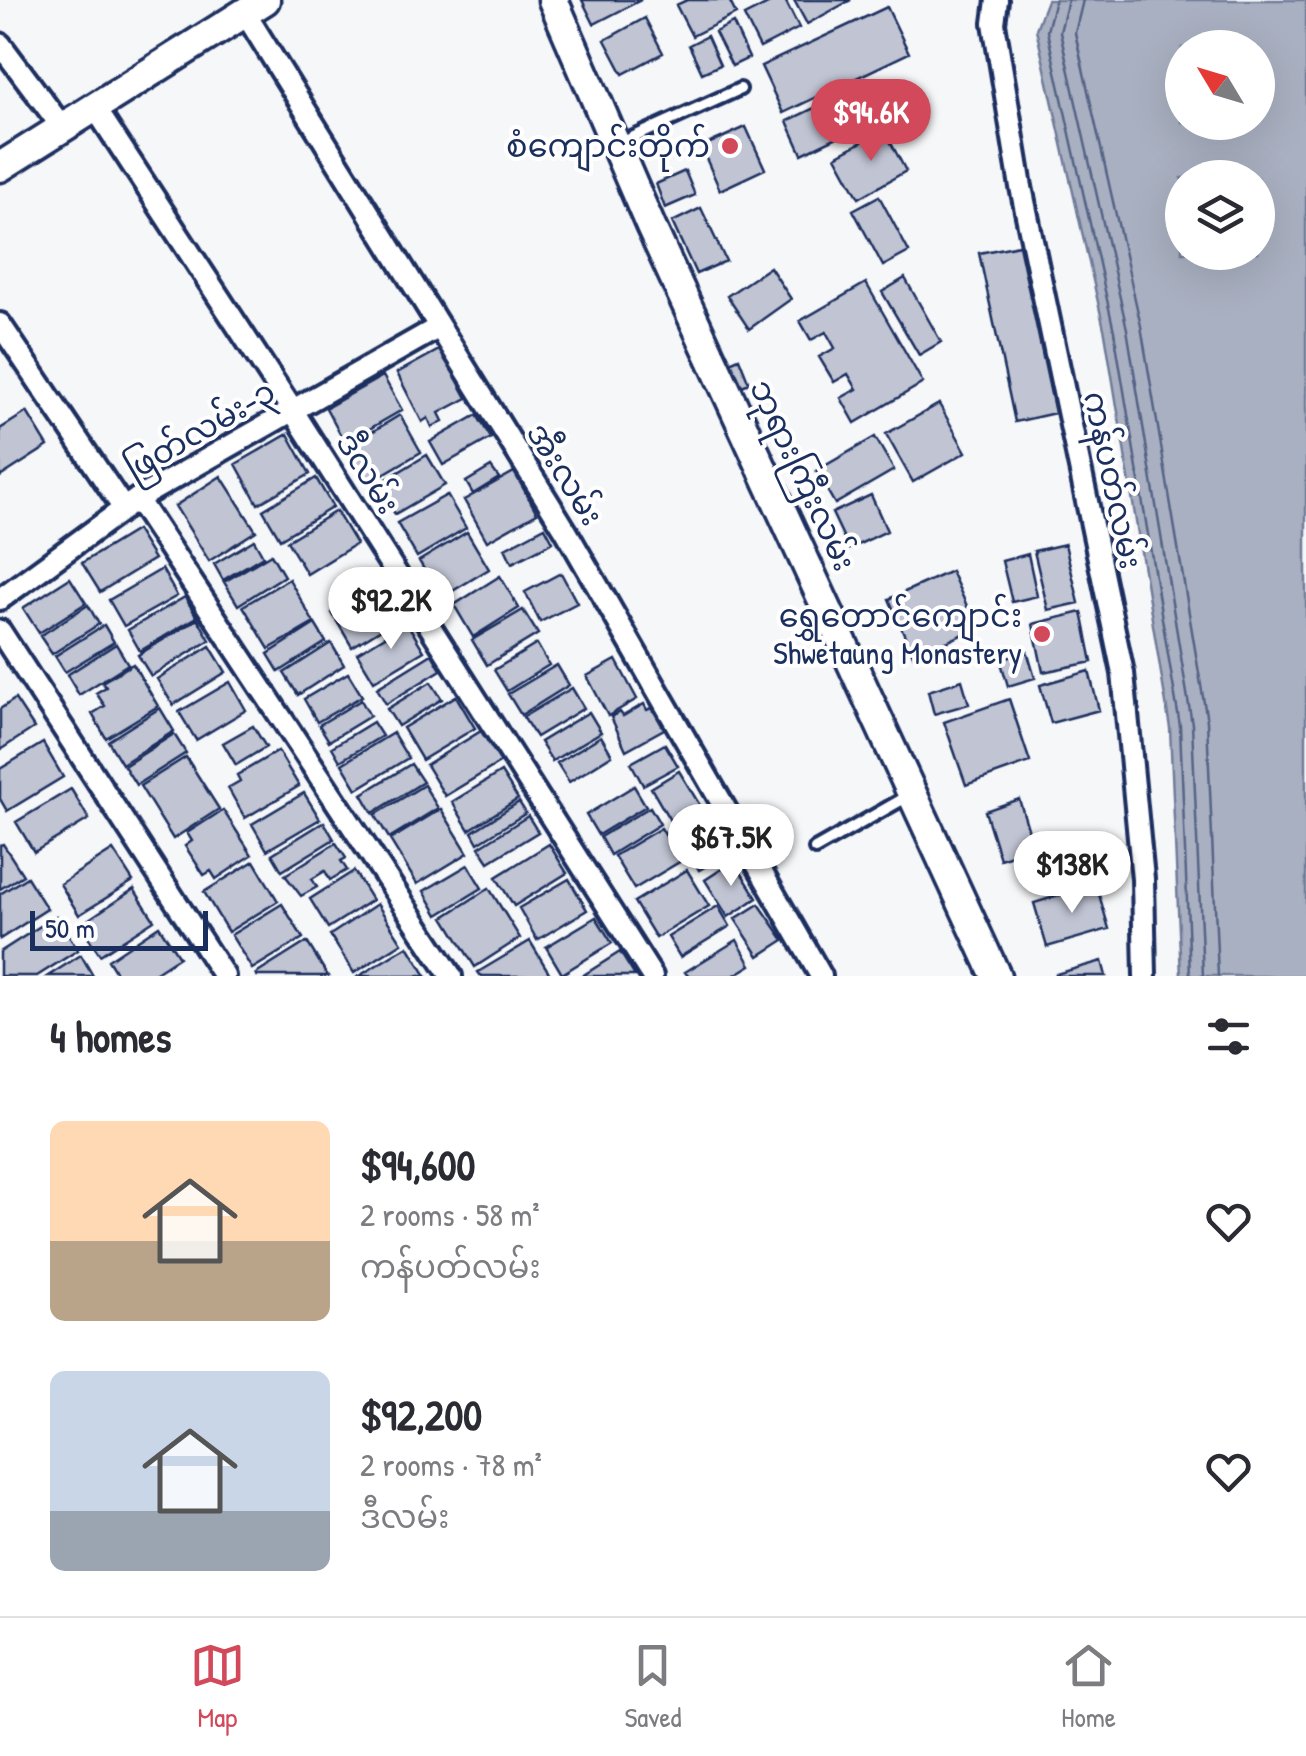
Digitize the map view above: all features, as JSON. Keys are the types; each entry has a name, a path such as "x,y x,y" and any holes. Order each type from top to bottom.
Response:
{"main road":[{"name":"ဘုရားကြီးလမ်း","path":"553,0 996,976"},
{"path":"0,167 255,6"}],"street":[{"name":"ကန်ပတ်လမ်း","path":"997,0 994,22 1020,187 1124,672 1143,879 1145,976"},
{"name":"အီးလမ်း","path":"255,6 438,327 566,531 820,976"},
{"path":"0,44 62,127"},
{"name":"ဒီလမ်း","path":"94,106 652,976"},
{"path":"0,324 131,504 451,976"},
{"name":"ဖြတ်လမ်း-၃","path":"0,599 131,504 438,327"},
{"path":"0,630 224,976"}],"lane":[{"path":"616,146 740,89"},
{"path":"815,849 911,794"}],"water":[{"path":"1047,0 1306,0 1306,976 1181,976 1170,728 1105,333 1036,29"}],"building":[{"path":"582,0 641,0 594,24"},
{"path":"687,0 729,0 736,14 692,36 676,5"},
{"path":"776,0 785,0 799,28 760,48 744,16"},
{"path":"794,0 851,0 807,24"},
{"path":"887,7 909,53 783,113 761,66"},
{"path":"645,18 663,53 623,74 605,40"},
{"path":"733,23 749,58 732,66 715,32"},
{"path":"707,36 720,65 702,73 689,45"},
{"path":"858,87 873,120 802,154 787,121"},
{"path":"746,127 765,169 720,190 701,147"},
{"path":"884,130 906,171 859,198 836,156"},
{"path":"685,171 695,195 665,208 656,184"},
{"path":"879,196 909,252 883,266 853,210"},
{"path":"701,208 726,261 696,274 672,222"},
{"path":"1019,245 1055,413 1015,422 979,253"},
{"path":"770,267 791,299 749,329 727,296"},
{"path":"905,278 941,342 919,355 882,292"},
{"path":"866,283 923,383 855,423 841,398 857,389 848,374 834,382 819,357 835,348 826,332 811,340 800,321"},
{"path":"441,349 467,398 439,413 443,421 432,427 428,418 422,422 397,373"},
{"path":"739,358 749,383 728,392 718,367"},
{"path":"383,376 402,410 345,443 326,408"},
{"path":"939,404 966,452 913,482 886,434"},
{"path":"27,412 48,446 0,477 0,429"},
{"path":"400,415 421,452 368,483 347,447"},
{"path":"477,415 491,438 443,465 430,442"},
{"path":"288,434 310,474 258,504 236,464"},
{"path":"875,437 894,470 835,504 816,471"},
{"path":"427,455 445,485 395,514 377,485"},
{"path":"491,467 499,478 473,494 466,482"},
{"path":"514,472 537,513 487,541 464,500"},
{"path":"221,476 256,531 209,561 175,506"},
{"path":"316,478 333,507 280,539 263,510"},
{"path":"447,495 466,528 417,557 397,523"},
{"path":"871,495 887,531 849,549 832,513"},
{"path":"336,511 356,544 307,574 287,541"},
{"path":"545,527 553,542 512,563 505,548"},
{"path":"136,530 154,559 100,592 82,563"},
{"path":"467,532 489,569 441,598 419,561"},
{"path":"254,540 263,556 223,580 214,564"},
{"path":"1065,544 1079,603 1048,610 1034,551"},
{"path":"271,554 284,576 238,605 224,582"},
{"path":"1028,554 1037,596 1012,602 1002,561"},
{"path":"162,569 177,596 124,626 109,600"},
{"path":"951,571 977,628 914,657 889,599"},
{"path":"561,573 577,603 540,622 525,592"},
{"path":"500,576 519,608 473,637 454,605"},
{"path":"70,578 86,603 39,633 23,608"},
{"path":"289,579 314,623 269,649 243,606"},
{"path":"382,583 402,616 352,647 332,613"},
{"path":"185,597 197,617 140,651 128,630"},
{"path":"88,605 99,624 52,654 40,636"},
{"path":"523,610 538,634 487,665 472,640"},
{"path":"1082,612 1092,662 1043,672 1033,624"},
{"path":"198,619 210,640 151,676 138,655"},
{"path":"407,623 424,651 374,681 357,653"},
{"path":"315,624 326,642 279,672 268,654"},
{"path":"104,625 114,642 65,672 55,656"},
{"path":"331,643 344,665 298,695 284,673"},
{"path":"116,644 128,664 79,695 67,675"},
{"path":"537,644 549,665 507,691 494,670"},
{"path":"210,646 226,672 173,705 157,679"},
{"path":"1027,651 1035,678 1008,686 1000,659"},
{"path":"432,654 441,670 386,704 377,688"},
{"path":"616,660 637,699 608,716 587,676"},
{"path":"133,664 158,706 106,738 92,714 105,706 96,693 106,687 102,682"},
{"path":"557,665 569,685 521,715 508,694"},
{"path":"1089,671 1099,710 1051,723 1040,685"},
{"path":"348,673 362,696 317,722 304,699"},
{"path":"962,680 969,704 934,714 928,691"},
{"path":"230,682 246,710 196,740 179,712"},
{"path":"431,682 442,699 398,726 387,709"},
{"path":"572,688 584,708 536,737 523,717"},
{"path":"456,696 475,728 422,760 403,728"},
{"path":"15,699 34,728 0,750 0,709"},
{"path":"1009,699 1030,762 966,785 944,722"},
{"path":"361,700 370,716 329,741 319,725"},
{"path":"644,704 647,710 652,708 664,729 626,750 611,717 620,712 623,716"},
{"path":"160,708 174,731 122,764 108,741"},
{"path":"589,712 601,732 552,761 540,742"},
{"path":"373,722 382,736 340,761 332,747"},
{"path":"253,726 266,747 236,765 223,743"},
{"path":"481,731 501,762 445,796 426,765"},
{"path":"393,733 408,758 357,789 342,764"},
{"path":"174,734 186,753 136,785 124,766"},
{"path":"601,736 612,755 569,782 557,763"},
{"path":"43,743 63,777 7,811 0,799 0,769"},
{"path":"665,744 678,766 643,785 631,763"},
{"path":"278,751 299,786 245,818 228,788 240,781 237,775"},
{"path":"186,757 219,809 173,839 140,786"},
{"path":"411,764 423,782 373,813 362,794"},
{"path":"679,771 701,807 672,824 651,788"},
{"path":"501,772 518,799 469,830 452,802"},
{"path":"424,785 438,808 389,838 375,815"},
{"path":"634,786 646,806 598,835 586,815"},
{"path":"71,789 89,819 34,852 16,822"},
{"path":"304,793 320,819 267,850 252,824"},
{"path":"1019,799 1034,848 1000,859 985,811"},
{"path":"519,802 526,813 478,843 472,832"},
{"path":"650,807 660,824 610,855 600,837"},
{"path":"441,809 468,853 417,884 390,840"},
{"path":"223,810 252,855 216,879 211,871 204,875 185,846 192,841 187,833"},
{"path":"701,810 727,854 699,870 673,827"},
{"path":"528,816 538,832 489,862 479,847"},
{"path":"324,822 334,839 282,871 272,854"},
{"path":"661,828 681,861 634,889 614,856"},
{"path":"336,843 346,858 341,861 347,870 330,880 325,871 312,879 317,887 301,896 285,875"},
{"path":"549,844 567,873 514,906 496,877"},
{"path":"0,845 23,875 0,889"},
{"path":"1090,845 1098,876 1040,891 1032,860"},
{"path":"113,850 133,881 79,915 60,884"},
{"path":"254,861 278,901 228,932 204,892"},
{"path":"734,861 757,898 728,917 705,880"},
{"path":"468,865 482,888 438,915 424,891"},
{"path":"687,870 709,906 656,938 634,902"},
{"path":"354,871 372,900 328,928 310,899"},
{"path":"27,877 47,909 0,939 0,894"},
{"path":"569,879 587,910 537,940 519,908"},
{"path":"1096,884 1109,929 1047,947 1034,903"},
{"path":"489,888 520,938 475,967 444,917"},
{"path":"134,889 154,920 100,955 80,925"},
{"path":"282,904 303,938 252,969 231,935"},
{"path":"377,904 402,943 354,973 330,935"},
{"path":"759,904 784,940 759,956 735,919"},
{"path":"718,906 730,926 680,957 668,937"},
{"path":"56,916 78,950 37,976 0,976 0,952"},
{"path":"596,917 612,943 562,974 546,947"},
{"path":"159,926 179,957 150,976 118,976 108,960"},
{"path":"737,940 751,965 733,976 688,976 685,972"},
{"path":"530,941 551,976 481,976 478,972"},
{"path":"307,942 328,976 257,976 256,974"},
{"path":"408,946 426,976 359,976"},
{"path":"620,952 635,976 582,976"},
{"path":"81,955 93,976 48,976"},
{"path":"1102,961 1106,976 1056,974"}],"place":[{"name":"စံကျောင်းတိုက်","path":"730,146"},
{"name":"ရွှေတောင်ကျောင်း Shwetaung Monastery","path":"1042,634"}]}
